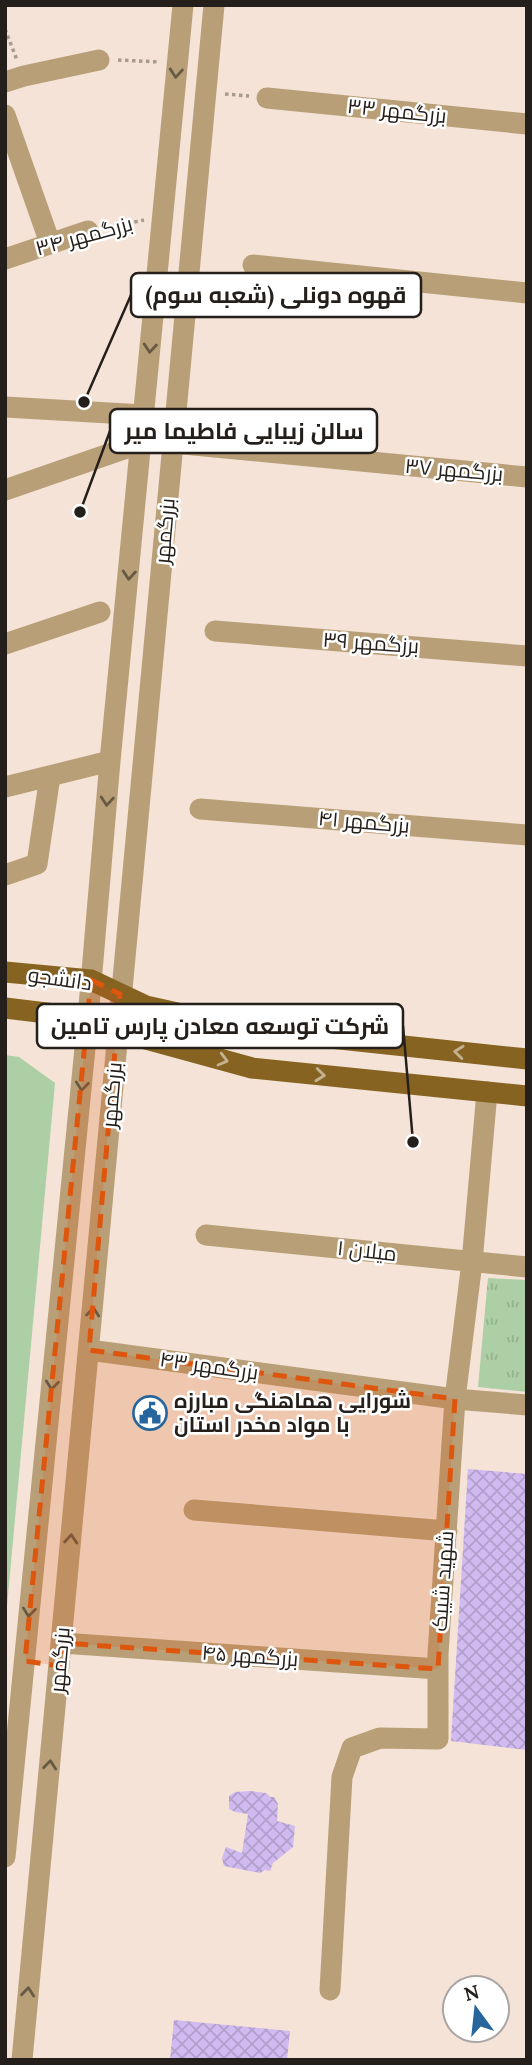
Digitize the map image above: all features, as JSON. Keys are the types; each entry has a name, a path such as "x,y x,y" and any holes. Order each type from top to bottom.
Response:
{"main road":[{"name":"دانشجو","path":"5,972 91,980 146,1006 254,1030 527,1059"},
{"name":"دانشجو","path":"5,1008 88,1018 117,1031 252,1068 527,1096"}],"street":[{"name":"بزرگمهر","path":"5,1857 184,6"},
{"name":"بزرگمهر","path":"22,2060 213,6"},
{"path":"14,79 99,60"},
{"name":"بزرگمهر ۳۳","path":"267,98 527,124"},
{"path":"5,115 50,243"},
{"name":"بزرگمهر ۳۴","path":"5,259 88,231"},
{"path":"253,265 527,293"},
{"path":"5,408 144,415"},
{"path":"5,490 141,443"},
{"name":"بزرگمهر ۳۷","path":"173,443 527,477"},
{"path":"5,644 100,612"},
{"name":"برزگمهر ۳۹","path":"215,631 527,656"},
{"path":"5,787 110,761"},
{"path":"5,876 37,864 50,776"},
{"name":"بزرگمهر ۴۱","path":"200,809 527,835"},
{"name":"شهید شیبک","path":"330,1990 342,1777 352,1748 380,1738 438,1740 438,1669 455,1399 472,1262 487,1092"},
{"name":"میلان ۱","path":"206,1235 527,1267"},
{"name":"بزرگمهر ۴۳","path":"89,1350 455,1399 527,1405"},
{"path":"194,1510 447,1531"},
{"name":"بزرگمهر ۴۵","path":"62,1643 438,1669"},
{"path":"25,1661 60,1666"}],"path":[{"path":"5,29 14,79"},
{"path":"99,60 177,62"},
{"path":"206,92 267,98"},
{"name":"بزرگمهر ۳۴","path":"88,231 163,216"},
{"path":"188,276 241,284 253,265"}],"highlighted area":[{"path":"91,980 120,994 89,1350 455,1399 438,1669 62,1643 60,1666 25,1661"}],"green space":[{"path":"5,1055 19,1057 55,1083 5,1628"},
{"path":"488,1278 527,1280 527,1392 478,1387"}],"building":[{"path":"468,1469 527,1474 527,1750 451,1741"},
{"path":"250,1791 274,1797 278,1804 277,1821 295,1826 293,1847 273,1863 270,1871 260,1873 224,1866 222,1858 226,1847 242,1853 248,1814 229,1809 229,1796 235,1792"},
{"path":"174,2020 290,2031 287,2060 170,2060"}],"place":[{"name":"قهوه دونلی (شعبه سوم)","path":"84,402"},
{"name":"سالن زیبایی فاطیما میر","path":"80,512"},
{"name":"شرکت توسعه معادن پارس تامین","path":"413,1142"},
{"name":"شورایی هماهنگی مبارزه با مواد مخدر استان","path":"150,1413"}]}
